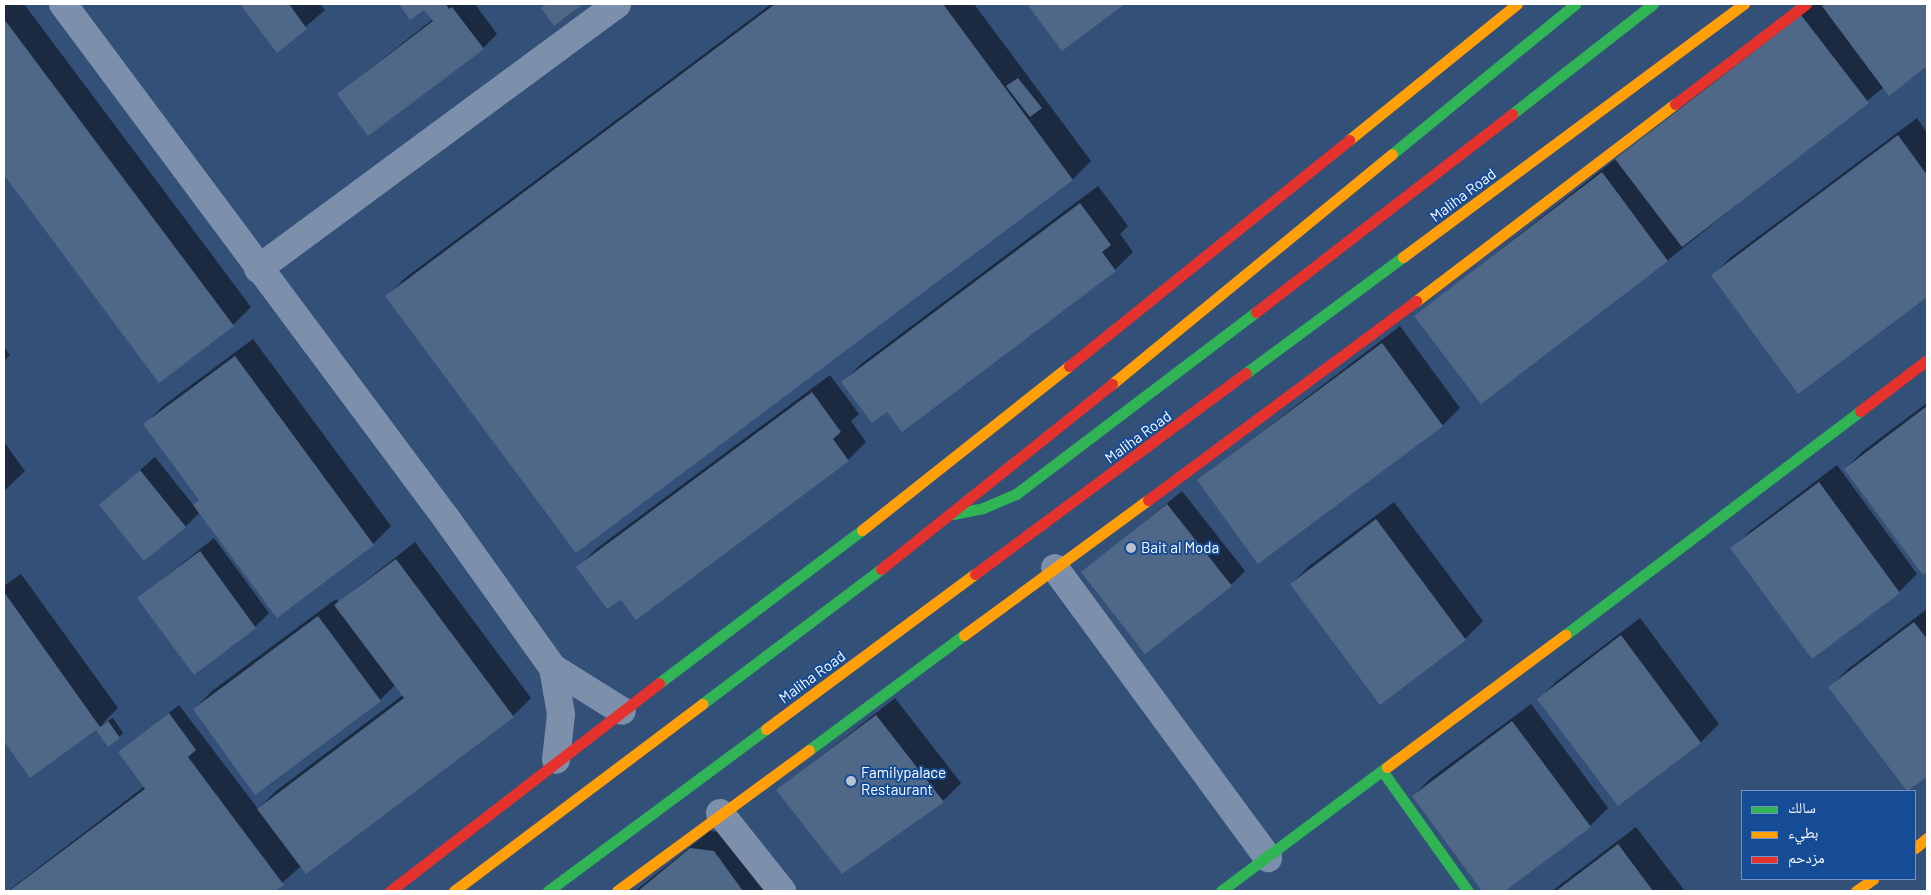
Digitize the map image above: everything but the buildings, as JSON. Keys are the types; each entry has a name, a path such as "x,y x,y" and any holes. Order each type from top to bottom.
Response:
{"main road":[{"path":"390,891 556,760 924,483 1517,4"},
{"path":"454,891 953,514 1286,238 1575,4"},
{"path":"953,514 983,508 1016,494 1309,272 1653,4"},
{"name":"Maliha Road","path":"548,891 1744,4"},
{"path":"617,891 720,813 1381,328 1806,4"},
{"path":"1221,891 1268,858 1927,360"},
{"path":"1382,772 1468,891"},
{"path":"1916,847 1927,838"},
{"path":"1856,891 1872,880"}],"street":[{"path":"63,4 258,269 446,518 553,668 622,711"},
{"path":"258,269 617,4"},
{"path":"1054,568 1268,858"},
{"path":"553,668 561,714 556,760"},
{"path":"720,813 782,891"}],"traffic: fast":[{"path":"1392,154 1575,4"},
{"path":"1512,114 1653,4"},
{"path":"1246,373 1403,257"},
{"path":"953,514 983,508 1016,494 1256,312"},
{"path":"1565,635 1860,411"},
{"path":"659,683 862,530"},
{"path":"702,704 881,569"},
{"path":"809,750 964,635"},
{"path":"548,891 766,729"},
{"path":"1221,891 1387,767"},
{"path":"1383,772 1468,891"}],"traffic: slow":[{"path":"1349,140 1517,4"},
{"path":"1403,257 1744,4"},
{"path":"1416,301 1675,104"},
{"path":"1112,384 1392,154"},
{"path":"862,530 1069,366"},
{"path":"964,635 1148,500"},
{"path":"766,729 975,574"},
{"path":"1387,767 1565,635"},
{"path":"454,891 702,704"},
{"path":"617,891 809,750"},
{"path":"1916,847 1927,838"},
{"path":"1856,891 1872,880"}],"traffic: jam":[{"path":"1675,104 1806,4"},
{"path":"1256,312 1512,114"},
{"path":"1069,366 1349,140"},
{"path":"1148,500 1416,301"},
{"path":"1860,411 1927,360"},
{"path":"975,574 1246,373"},
{"path":"881,569 1112,384"},
{"path":"390,891 659,683"}],"place":[{"name":"Bait al Moda","path":"1131,548"},
{"name":"Familypalace Restaurant","path":"851,781"}]}
